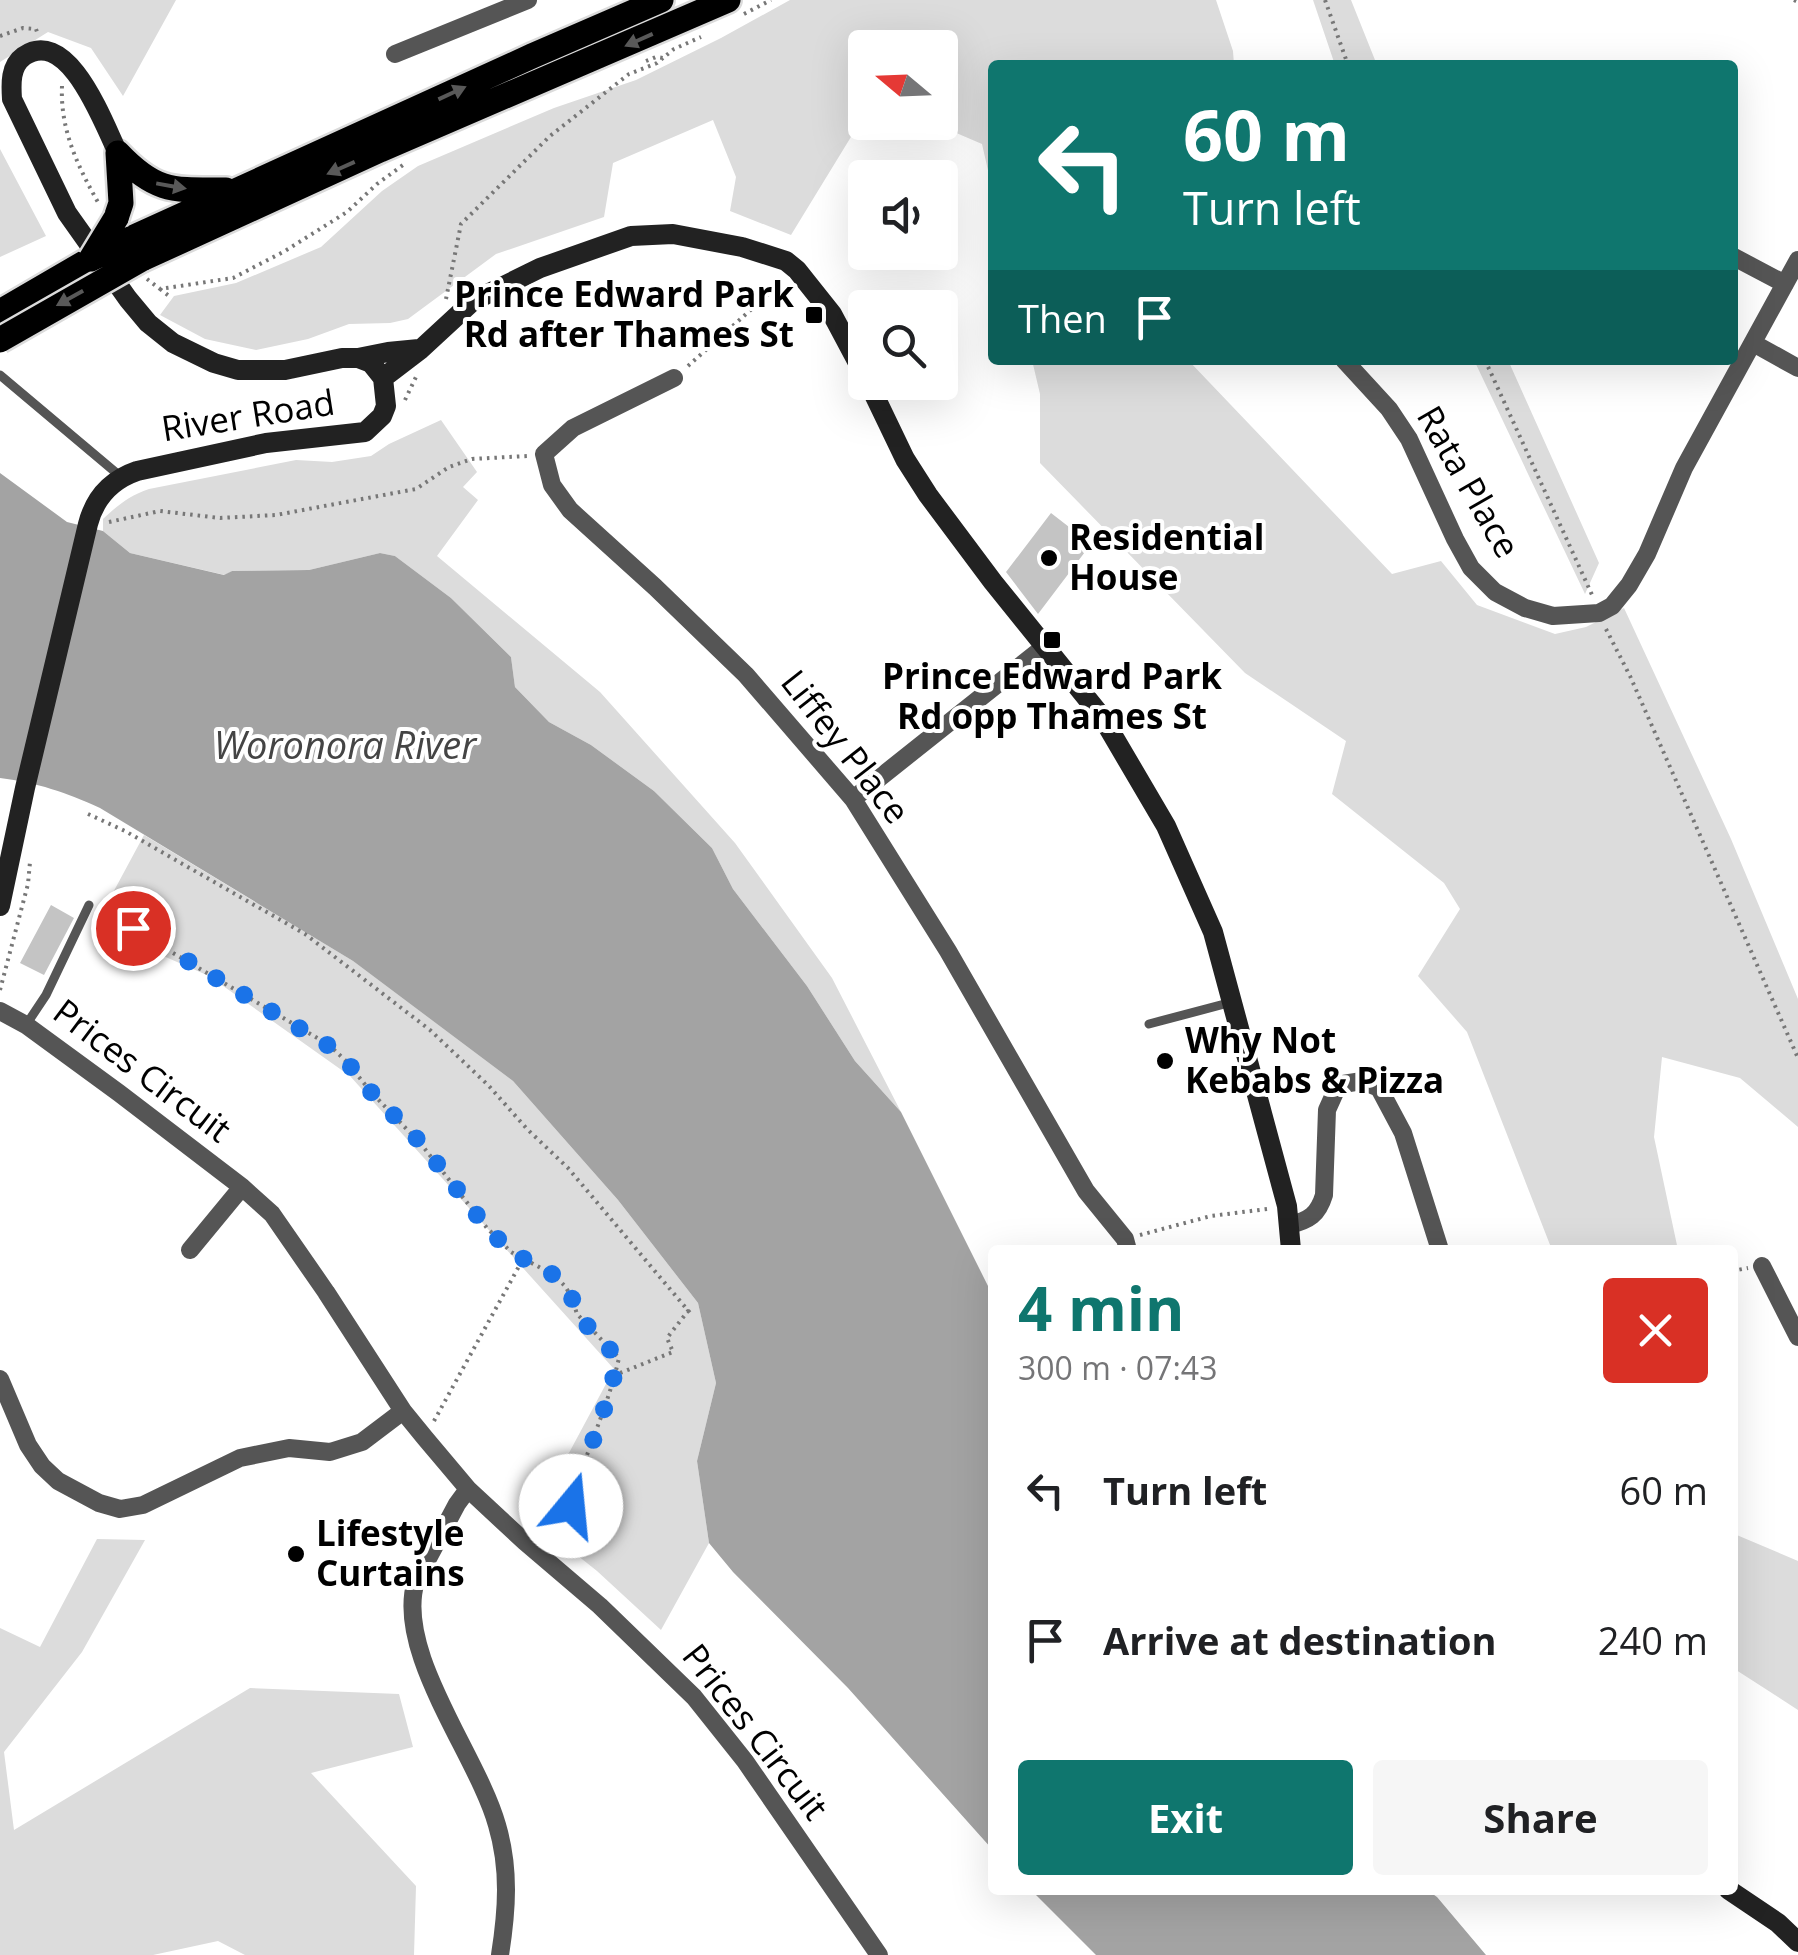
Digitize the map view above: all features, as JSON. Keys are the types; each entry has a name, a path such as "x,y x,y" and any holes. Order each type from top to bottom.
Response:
{"main road":[{"path":"0,312 127,240 661,0"},
{"path":"0,340 127,240 380,150 736,8"},
{"path":"118,154 149,182 162,186 236,190"},
{"path":"118,154 127,240"}],"street":[{"path":"395,54 528,0"},
{"name":"River Road","path":"0,906 4,871 94,524 96,502 120,476 136,471 266,443 365,432 382,416 386,406 383,378 371,363 358,358 285,370 238,370 172,343 148,323 67,213 12,100 10,79 16,64 26,54 45,50 65,59"},
{"path":"65,59 80,76 118,154"},
{"path":"383,378 422,349 472,301 540,268 632,236 673,234 742,247 786,261 832,314 848,344"},
{"path":"1738,259 1785,284"},
{"path":"1798,260 1753,342 1798,368"},
{"name":"Rata Place","path":"1349,365 1389,409 1409,439 1472,568 1495,592 1525,608 1553,616 1600,613 1612,606 1629,585 1648,554 1684,468 1753,342"},
{"path":"358,358 422,349"},
{"path":"386,406 422,349"},
{"path":"544,454 572,428 674,378"},
{"path":"877,400 928,496 1102,717 1166,826 1213,932 1288,1216 1290,1245"},
{"name":"Liffey Place","path":"544,454 552,485 570,510 746,675 853,799 948,950 1086,1192 1127,1244"},
{"path":"853,799 1044,647"},
{"name":"Prices Circuit","path":"0,1011 26,1025 242,1187 272,1214 425,1438 468,1489 627,1631 694,1697 744,1760 875,1954"},
{"path":"1288,1216 1308,1220 1320,1207 1324,1195 1327,1110 1343,1084 1362,1081 1379,1088 1403,1133 1438,1245"},
{"name":"Prices Circuit","path":"190,1250 242,1187"},
{"path":"1762,1266 1798,1337"},
{"path":"0,1379 28,1445 42,1466 58,1482 99,1503 120,1508 143,1505 240,1458 289,1448 330,1452 362,1442 403,1411"},
{"path":"468,1489 416,1580 412,1616 435,1687 498,1828 508,1887 500,1955"},
{"path":"1736,1895 1778,1923 1798,1942"}],"lane":[{"path":"0,375 120,476"},
{"path":"26,1025 46,994 89,904"},
{"path":"1149,1024 1232,1002"}],"path":[{"path":"736,8 771,0"},
{"path":"1325,0 1346,60"},
{"path":"446,300 461,224 550,136 629,74 657,63 714,30"},
{"path":"616,72 662,58"},
{"path":"65,59 61,103 74,156 127,240 169,296"},
{"path":"160,288 233,278 347,212 376,184 406,163"},
{"path":"674,378 797,270"},
{"path":"1488,365 1587,582"},
{"path":"94,524 160,511 220,518 276,515 416,489 472,459 544,454"},
{"path":"1604,624 1798,1058"},
{"path":"88,814 305,934 430,1030 568,1168 691,1314 688,1311 667,1338 673,1352 615,1375"},
{"path":"89,904 329,1046 422,1144 487,1228 511,1252 552,1274 565,1286 576,1314 618,1358 565,1522 544,1558"},
{"path":"1127,1244 1212,1216 1288,1216"},
{"path":"425,1438 523,1259"}],"shaded area":[{"path":"0,0 176,0 123,96 91,48 48,32 0,62"},
{"path":"790,0 1216,0 1234,60 988,60 988,170 982,144 958,134 958,30 848,30 849,140 791,235 730,211 736,177 713,120 613,163 604,217 496,254 408,319 349,324 308,339 256,350 205,339 160,315 174,296 236,283 321,247 382,191 418,166 554,108 636,80"},
{"path":"1313,0 1351,0 1375,60 1333,60"},
{"path":"0,149 46,236 0,257"},
{"path":"1033,365 1193,365 1392,574 1441,561 1477,605 1555,634 1586,627 1624,608 1731,839 1798,999 1798,1127 1740,1078 1662,1057 1654,1137 1677,1245 1550,1245 1467,1032 1418,976 1460,909 1444,883 1332,794 1346,741 1245,673 1040,463 1040,394"},
{"path":"1476,365 1510,365 1599,563 1585,594"},
{"path":"441,420 477,472 463,487 478,500 437,556 600,692 735,843 832,978 901,1112 855,1061 807,986 733,889 712,848 654,791 591,745 549,722 515,687 511,657 451,598 395,556 380,553 309,570 232,571 225,575 130,553 103,531 103,519 108,514 149,489 296,460 332,462 371,456"},
{"path":"144,835 353,961 513,1081 618,1200 698,1303 716,1383 697,1461 709,1543 661,1630 597,1571 533,1520 614,1369 350,1076 209,976 95,926"},
{"path":"1738,1536 1798,1561 1798,1710 1738,1671"},
{"path":"97,1539 145,1540 82,1652 4,1752 14,1830 250,1688 399,1694 413,1747 311,1773 416,1886 414,1955 245,1955 218,1941 153,1955 0,1955 0,1628 40,1647"}],"water":[{"name":"Woronora River","path":"0,473 67,522 103,531 130,553 224,575 232,571 309,570 380,553 395,556 451,598 511,657 515,687 549,722 591,745 654,791 712,848 733,889 807,986 855,1061 901,1112 988,1286 988,1845 848,1688 709,1543 697,1461 716,1383 698,1303 618,1200 513,1081 353,961 100,808 51,789 0,778"},
{"path":"1036,1895 1434,1895 1486,1955 1096,1955"}],"building":[{"name":"Residential House","path":"1051,513 1091,544 1038,614 1006,572"},
{"path":"51,905 74,918 44,975 20,963"}],"place":[{"name":"Prince Edward Park Rd after Thames St","path":"814,315"},
{"name":"Residential House","path":"1049,558"},
{"name":"Prince Edward Park Rd opp Thames St","path":"1052,640"},
{"name":"Why Not Kebabs & Pizza","path":"1165,1061"},
{"name":"Lifestyle Curtains","path":"296,1554"}],"route":[{"path":"133,928 329,1046 422,1144 487,1228 511,1252 552,1274 565,1286 576,1314 618,1358 571,1506"}]}
